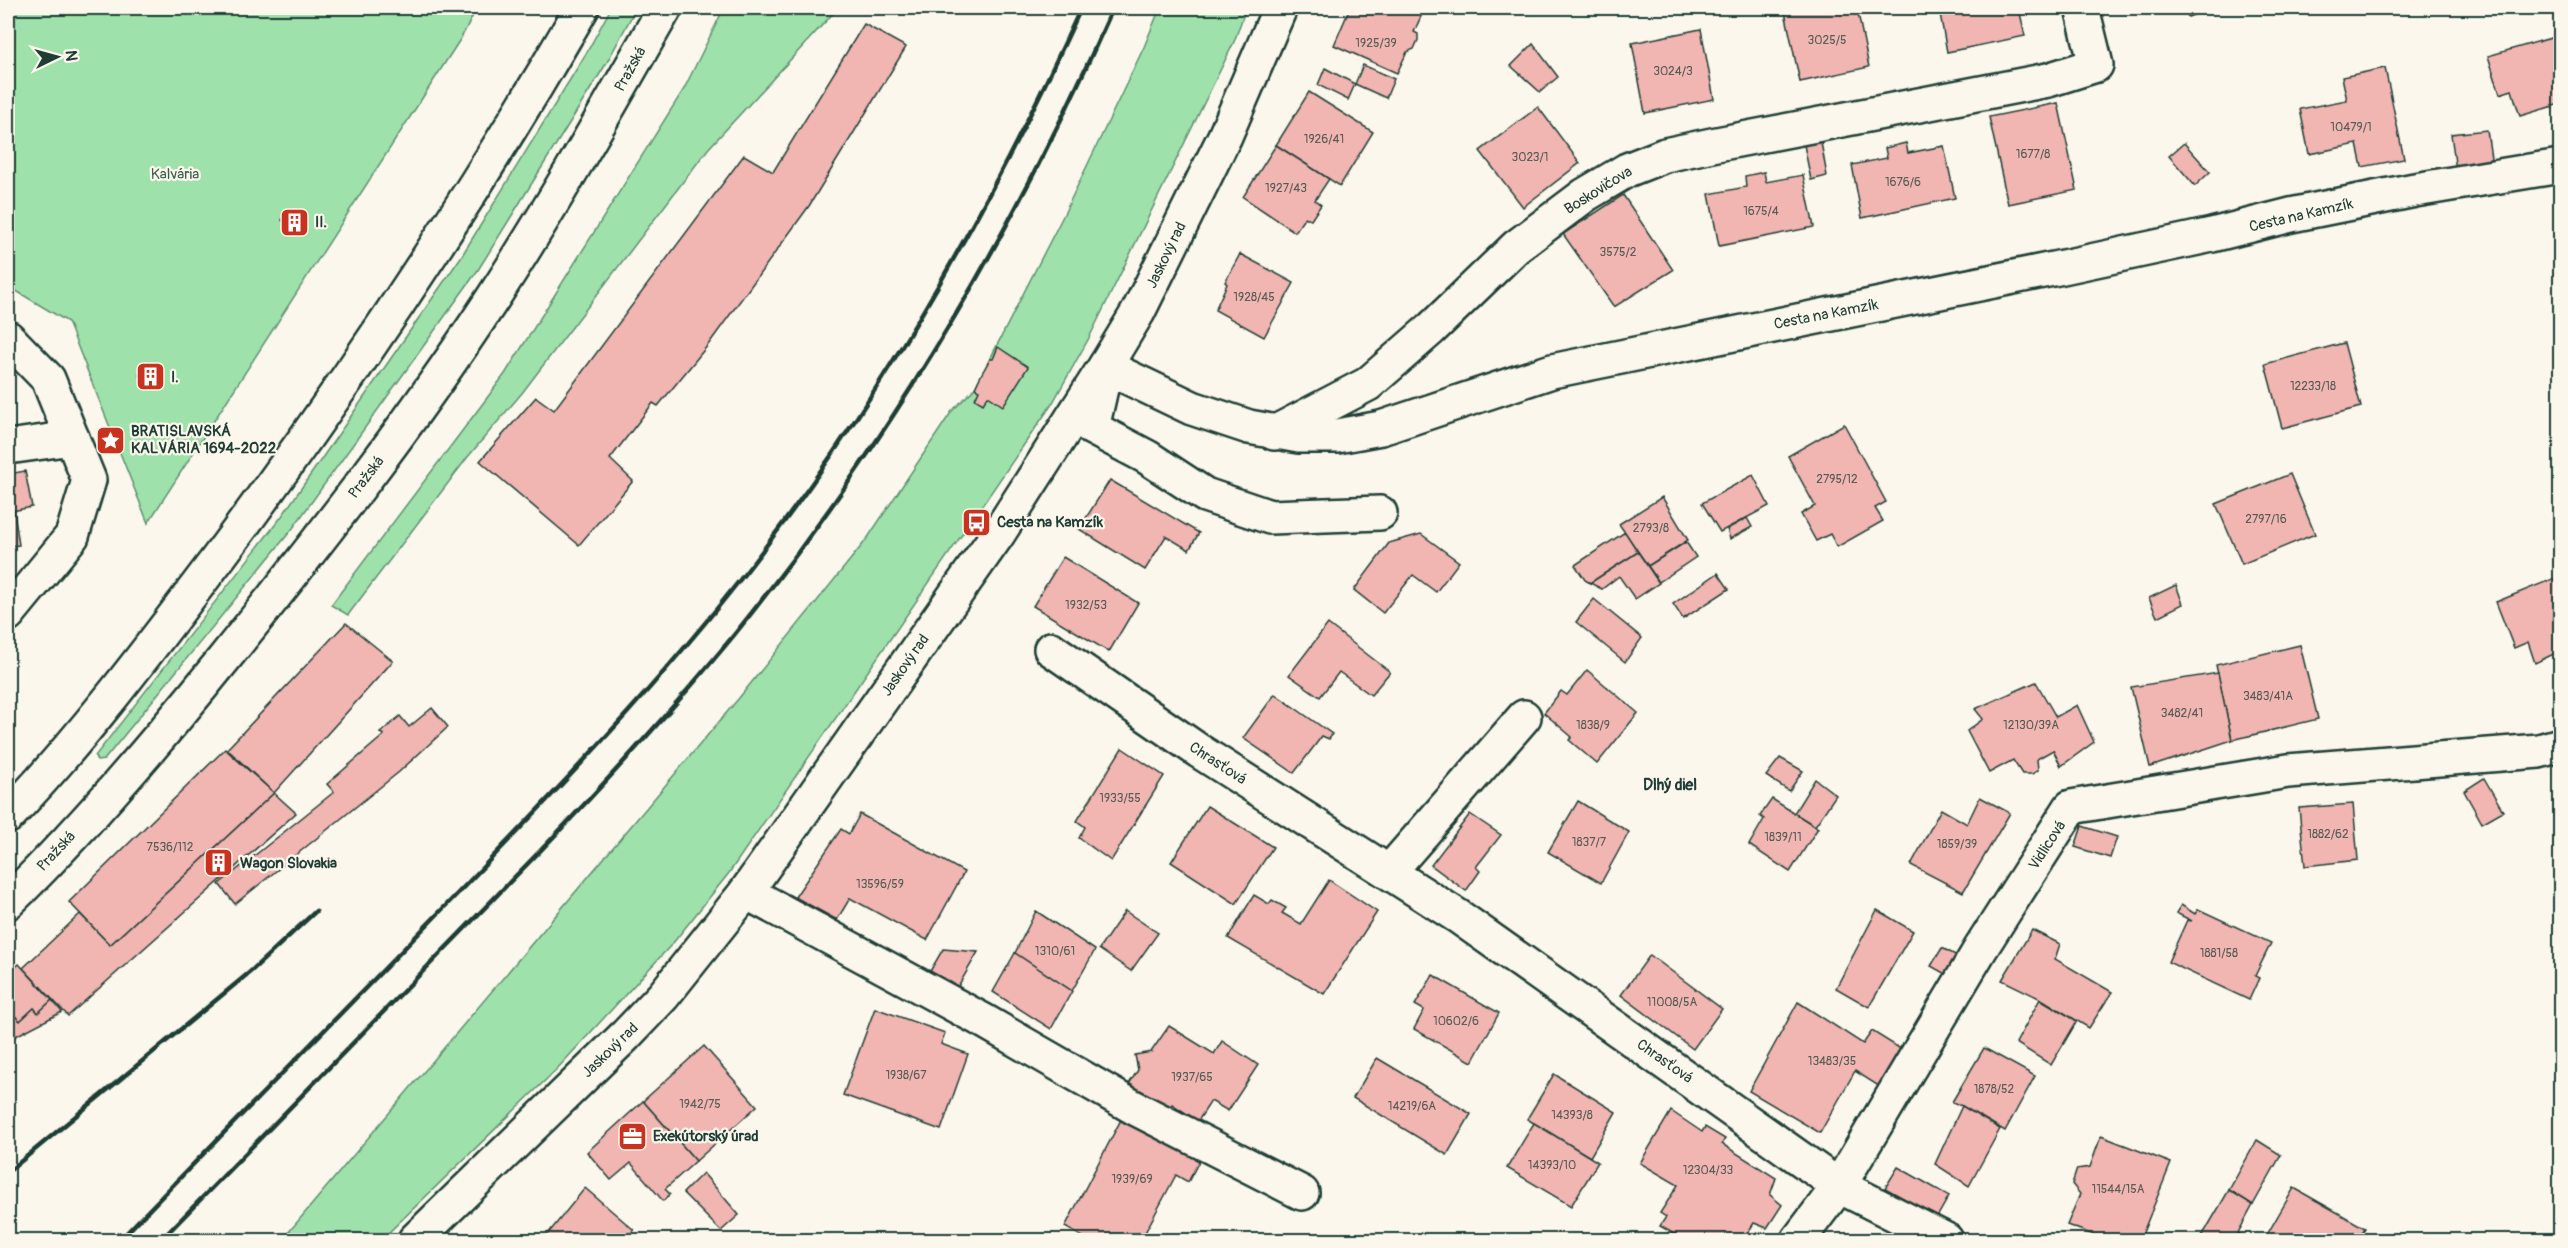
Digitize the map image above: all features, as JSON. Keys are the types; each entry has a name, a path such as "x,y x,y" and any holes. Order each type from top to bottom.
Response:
{"street":[{"path":"8,816 117,689 274,483 329,406 428,262 516,122 582,8"},
{"name":"Pražská","path":"8,902 176,717 305,558 418,406 516,261 582,153 665,8"},
{"name":"Jaskový rad","path":"415,1240 626,1035 663,996 746,892 998,534 1138,312 1225,136 1280,8"},
{"name":"Boskovičova","path":"1274,433 1368,384 1431,329 1516,247 1585,195 1627,170 1665,155 1712,144 2048,80 2096,65 2082,8"},
{"name":"Cesta na Kamzík","path":"1106,365 1192,408 1249,427 1299,436 1337,436 1381,428 1564,369 2063,267 2212,235 2291,215 2415,190 2560,166"},
{"path":"9,343 48,379 89,480 72,536 14,593"},
{"path":"1106,365 1092,428 1148,457 1206,495 1270,517 1380,513"},
{"path":"8,447 72,438"},
{"name":"Chrasťová","path":"1051,649 1199,751 1459,917 1839,1186 1946,1240"},
{"path":"1389,872 1524,717"},
{"name":"Vidlicová","path":"1798,1240 1839,1186 1981,948 2071,807 2288,771 2540,751 2560,745"},
{"path":"746,892 984,1021 1135,1108 1302,1193"}],"green space":[{"name":"Kalvária","path":"8,8 477,8 461,38 148,523 68,322 8,286"},
{"path":"611,8 636,8 606,64 478,270 293,528 104,760 97,761 95,756 282,516 461,257 587,52"},
{"path":"724,8 838,8 708,149 522,393 467,458 348,615 331,605 505,374 684,89"},
{"path":"1160,8 1246,8 1234,42 1089,338 1052,404 729,873 673,943 556,1070 381,1240 282,1240 739,698 867,539 952,411 975,388 1063,216 1144,47"}],"building":[{"path":"1350,8 1402,10 1412,8 1423,12 1414,32 1418,34 1418,40 1414,49 1407,52 1397,73 1334,45"},
{"path":"1808,8 1857,8 1869,67 1800,82 1785,12"},
{"path":"1939,8 2019,8 2025,36 1947,52"},
{"path":"2185,8 2210,8 2210,9 2188,17"},
{"path":"864,24 906,47 809,206 708,345 658,406 653,403 610,459 633,481 579,545 480,461 536,397 554,410 744,155 773,172"},
{"path":"1701,29 1714,99 1645,113 1632,43"},
{"path":"2558,36 2560,104 2520,116 2512,90 2500,94 2488,56"},
{"path":"1533,44 1558,77 1540,92 1511,66"},
{"path":"1363,65 1394,79 1386,98 1355,84"},
{"path":"1325,68 1355,84 1348,100 1318,85"},
{"path":"2385,68 2404,159 2362,167 2357,144 2309,154 2300,109 2347,100 2342,77"},
{"path":"1309,92 1373,132 1340,186 1276,145"},
{"path":"2058,103 2077,190 2008,204 1989,117"},
{"path":"1538,107 1580,163 1523,207 1480,151"},
{"path":"2487,130 2492,165 2456,170 2451,134"},
{"path":"1821,142 1827,176 1811,180 1804,145"},
{"path":"1906,143 1908,153 1944,146 1955,198 1862,218 1852,165 1887,158 1885,148"},
{"path":"2184,143 2210,172 2195,186 2169,156"},
{"path":"1276,145 1329,179 1315,200 1321,205 1311,220 1305,217 1295,232 1243,197"},
{"path":"1764,172 1766,182 1803,175 1814,227 1719,246 1709,194 1746,187 1745,176"},
{"path":"1623,195 1673,270 1614,307 1563,234"},
{"name":"II.","path":"288,211 306,223 299,232 282,220"},
{"path":"1240,254 1294,283 1264,337 1215,310 1227,284 1225,282"},
{"path":"2344,343 2361,407 2282,428 2265,364"},
{"path":"998,347 1028,367 1003,406 988,396 983,404 975,399 979,390 975,388"},
{"name":"I.","path":"145,367 162,378 156,387 139,375"},
{"path":"1844,424 1886,502 1875,508 1883,521 1837,547 1830,534 1816,541 1801,514 1815,506 1788,456"},
{"path":"25,471 32,507 12,511 8,474"},
{"path":"2290,474 2315,534 2242,564 2216,504"},
{"path":"1753,475 1769,506 1720,532 1702,503"},
{"path":"1110,480 1199,533 1189,550 1166,536 1145,570 1079,529"},
{"path":"1662,497 1688,540 1648,566 1619,524"},
{"path":"8,511 14,511 19,545 8,546"},
{"path":"1747,518 1752,527 1730,539 1727,529"},
{"path":"1625,532 1638,552 1590,583 1585,580 1575,565"},
{"path":"1421,534 1459,562 1436,592 1413,575 1383,613 1354,590 1389,543"},
{"path":"1686,542 1696,557 1659,582 1648,566"},
{"path":"1638,552 1659,583 1635,599 1619,576 1602,589 1590,583"},
{"path":"1063,557 1138,603 1109,652 1033,606"},
{"path":"1718,573 1729,589 1683,619 1673,604"},
{"path":"2560,576 2560,651 2535,663 2528,642 2514,648 2496,602"},
{"path":"2176,585 2183,604 2157,617 2149,598"},
{"path":"1594,599 1642,638 1625,662 1576,622"},
{"path":"346,623 393,661 274,793 227,749"},
{"path":"1328,624 1390,672 1371,695 1339,672 1320,697 1289,675"},
{"path":"2300,645 2318,719 2232,740 2216,665"},
{"path":"1587,670 1638,713 1597,764 1569,740 1572,737 1544,713 1561,691 1567,695"},
{"path":"2218,673 2232,740 2150,767 2131,687"},
{"path":"2036,682 2056,717 2077,705 2094,742 2061,766 2053,750 2037,759 2038,770 2032,774 2022,774 2013,760 1989,773 1967,731 1983,719 1975,709"},
{"path":"1275,694 1332,734 1329,739 1322,736 1294,773 1243,738"},
{"path":"432,708 448,727 399,772 235,904 219,884 334,792 327,784 384,735 380,733 400,716 409,727"},
{"path":"1122,748 1164,776 1111,861 1079,838 1085,827 1077,821"},
{"path":"225,749 274,793 110,945 69,902"},
{"path":"1780,758 1803,771 1789,791 1766,776"},
{"path":"2484,778 2503,811 2482,823 2464,791"},
{"path":"1815,779 1836,795 1815,826 1794,813"},
{"name":"Wagon Slovakia","path":"274,793 296,813 68,1016 23,968 80,914 110,945"},
{"path":"1980,797 2010,813 1963,892 1911,865 1941,809 1967,824"},
{"path":"1772,799 1818,828 1790,872 1749,845 1764,819 1760,816"},
{"path":"1578,801 1629,832 1601,883 1548,852"},
{"path":"2353,804 2358,860 2305,866 2299,808"},
{"path":"1207,806 1273,847 1236,904 1171,862"},
{"path":"860,814 964,872 927,940 850,898 837,920 795,897 841,829 849,834"},
{"path":"1470,814 1501,835 1476,867 1480,871 1466,891 1431,865"},
{"path":"2082,826 2117,837 2110,858 2075,847"},
{"path":"1329,880 1377,912 1324,994 1228,938 1254,895 1269,904 1272,900 1286,908 1282,913 1301,924"},
{"path":"2181,905 2195,914 2198,909 2271,943 2255,976 2259,978 2249,1000 2168,962 2187,920 2192,921 2176,913"},
{"path":"1877,910 1913,931 1869,1007 1836,988"},
{"path":"1036,911 1095,950 1072,991 1015,953"},
{"path":"1125,911 1158,933 1131,971 1099,949"},
{"path":"2032,930 2060,944 2055,959 2112,992 2089,1028 2043,1000 2002,980"},
{"path":"1942,948 1967,961 1956,980 1931,966"},
{"path":"943,949 978,952 956,990 929,973"},
{"path":"1015,953 1072,991 1051,1029 993,992"},
{"path":"1650,955 1722,1009 1693,1049 1621,995"},
{"path":"19,964 52,1000 38,1013 34,1008 20,1021 16,1017 8,1024 8,974"},
{"path":"1433,975 1499,1013 1472,1062 1414,1029 1424,1010 1415,1005"},
{"path":"2040,999 2077,1021 2051,1065 2016,1043"},
{"path":"52,1000 62,1012 8,1040 8,1024 16,1017 20,1021 34,1008 38,1013"},
{"path":"1798,1002 1863,1044 1872,1031 1904,1051 1885,1090 1855,1071 1820,1133 1749,1091"},
{"path":"875,1008 945,1033 941,1044 968,1054 941,1130 843,1095"},
{"path":"1169,1026 1214,1054 1222,1041 1258,1065 1228,1111 1211,1101 1198,1121 1172,1104 1169,1109 1129,1084 1138,1070 1135,1055 1151,1052"},
{"path":"704,1046 757,1106 696,1161 643,1101"},
{"path":"1984,1048 2035,1076 2005,1131 1952,1102"},
{"path":"1377,1058 1471,1114 1447,1155 1353,1098"},
{"path":"1554,1074 1616,1112 1590,1157 1527,1119"},
{"path":"643,1101 696,1161 665,1189 670,1194 663,1201 631,1163 611,1180 587,1152"},
{"path":"1962,1106 2000,1129 1969,1186 1935,1164"},
{"path":"1671,1111 1702,1132 1705,1127 1725,1139 1722,1144 1776,1178 1770,1195 1782,1205 1767,1228 1754,1223 1743,1240 1672,1240 1676,1235 1660,1226 1666,1217 1660,1213 1678,1185 1640,1163"},
{"path":"1124,1114 1206,1148 1188,1182 1176,1175 1141,1240 1088,1240 1065,1227"},
{"path":"1534,1123 1598,1162 1571,1206 1507,1168"},
{"path":"2101,1136 2171,1163 2140,1240 2107,1240 2067,1225 2080,1194 2072,1184 2077,1169 2090,1167"},
{"path":"2257,1140 2281,1155 2253,1205 2229,1190"},
{"path":"1898,1167 1949,1196 1937,1217 1885,1188"},
{"path":"703,1173 739,1215 721,1231 683,1193"},
{"path":"585,1188 634,1230 626,1240 543,1240"},
{"path":"2294,1188 2365,1228 2357,1240 2264,1240"},
{"path":"2229,1190 2253,1205 2238,1233 2252,1240 2206,1240 2201,1238"}],"railway":[{"path":"120,1240 557,789 665,670 766,546 857,418 938,286 1013,149 1081,8"},
{"path":"161,1240 542,849 664,717 734,635 844,488 944,334 1034,174 1113,8"},
{"path":"8,1172 250,972 316,911"}],"place":[{"name":"II.","path":"294,222"},
{"name":"I.","path":"150,377"},
{"name":"BRATISLAVSKÁ KALVÁRIA 1694-2022","path":"110,440"},
{"name":"Cesta na Kamzík","path":"976,522"},
{"name":"Wagon Slovakia","path":"219,863"},
{"name":"Exekútorský úrad","path":"632,1136"}],"district":[{"name":"Dlhý diel","path":"1670,784"}]}
